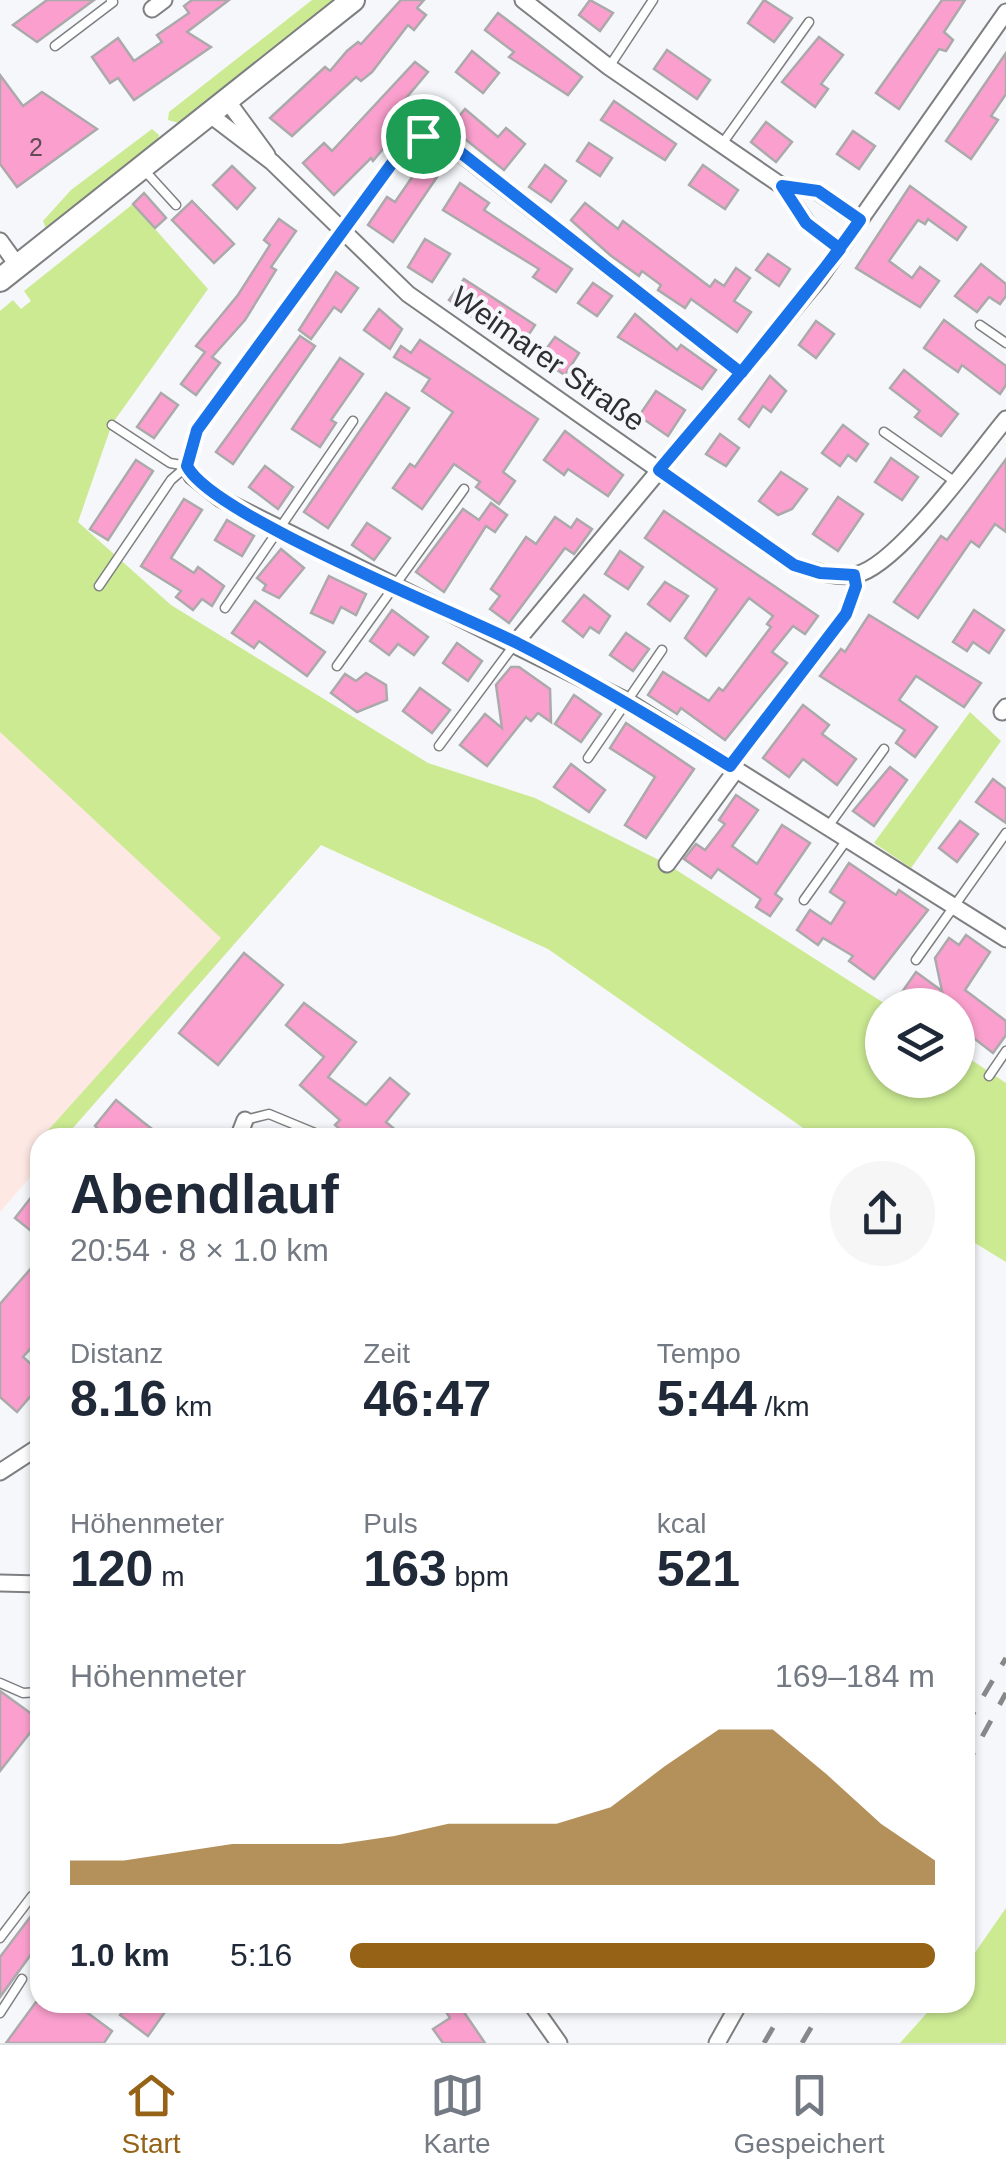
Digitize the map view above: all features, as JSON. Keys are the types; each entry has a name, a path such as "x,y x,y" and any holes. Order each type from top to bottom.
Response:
{"main road":[{"path":"9,273 352,0"}],"street":[{"path":"523,0 609,67 782,186 806,223 840,249"},
{"path":"516,642 840,249 1006,12"},
{"name":"Weimarer Straße","path":"218,106 408,294 794,565 820,573 854,575"},
{"path":"741,373 446,141 434,136 415,140 401,151 197,430 187,466 192,476 221,499 394,588 516,642 627,702 1006,939"},
{"path":"782,186 818,191 860,220"},
{"path":"0,241 9,273"},
{"path":"667,864 846,614 856,586 854,575 891,555 1006,419"},
{"path":"242,1128 245,1120"},
{"path":"0,1472 30,1452"},
{"path":"0,1583 30,1584"},
{"path":"538,2013 559,2043"},
{"path":"717,2043 734,2013"}],"lane":[{"path":"55,46 113,2 110,0"},
{"path":"609,67 652,0"},
{"path":"722,144 809,22"},
{"path":"142,167 176,205"},
{"path":"980,324 1006,344"},
{"path":"225,608 353,420"},
{"path":"112,425 170,463 187,466"},
{"path":"884,432 954,481"},
{"path":"99,586 171,480 187,466"},
{"path":"337,666 464,489"},
{"path":"439,746 516,642"},
{"path":"588,758 662,650"},
{"path":"827,828 884,749"},
{"path":"916,960 1006,833"},
{"path":"804,900 846,841"},
{"path":"989,1076 1006,1051"},
{"path":"245,1120 269,1114 303,1128"},
{"path":"0,1684 30,1692"},
{"path":"0,1938 30,1899"},
{"path":"0,2014 22,1979"}],"shaded area":[{"path":"0,675 321,845 73,1128 30,1128 30,1178 0,1212"}],"green space":[{"path":"312,0 342,0 183,124 168,120 169,112"},
{"path":"152,129 159,135 157,145 47,231 43,221 71,190"},
{"path":"133,204 208,289 112,424 78,522 171,605 428,763 535,798 667,864 865,991 865,1098 975,1098 975,1062 1006,1083 1006,1262 975,1243 975,1128 803,1128 548,949 321,845 73,1128 50,1128 221,938 0,732 0,311 13,300 21,309 31,301 24,291"},
{"path":"970,712 1001,741 911,868 874,843"},
{"path":"1006,1908 1006,2043 900,2043 927,2013 975,2013 975,1953"}],"building":[{"path":"47,0 94,0 37,42 13,25"},
{"path":"192,0 229,0 187,32 211,47 134,100 118,78 110,83 92,57 118,38 134,61 162,42 157,35 189,13 184,6"},
{"path":"401,0 424,0 417,8 426,15 414,30 408,25 372,72 361,81 356,77 292,136 270,118 325,67 330,71 347,51 358,42 361,44"},
{"path":"590,0 613,13 600,31 579,15"},
{"path":"764,0 792,18 774,42 748,23"},
{"path":"942,0 965,0 944,32 953,40 946,51 939,49 899,109 876,93"},
{"path":"498,13 582,77 568,95 509,57 514,52 485,30"},
{"path":"819,37 843,55 821,84 828,89 815,107 782,82"},
{"path":"667,50 710,80 697,99 654,69"},
{"path":"472,51 499,73 483,93 456,72"},
{"path":"1006,53 1006,94 991,116 998,120 971,159 946,141"},
{"path":"415,62 428,72 386,122 397,132 373,161 371,158 334,195 303,163 324,143 332,151"},
{"path":"0,75 23,106 42,92 97,129 17,187 0,164"},
{"path":"614,101 676,144 665,160 601,120"},
{"path":"465,109 498,137 506,128 525,144 504,170 450,127"},
{"path":"766,122 792,142 776,162 751,142"},
{"path":"853,131 875,146 859,169 837,154"},
{"path":"589,143 612,158 600,176 577,161"},
{"path":"426,157 443,168 393,242 368,225 387,197 395,202"},
{"path":"545,165 566,181 551,202 529,187"},
{"path":"703,165 738,190 725,209 689,185"},
{"path":"232,166 255,188 237,209 213,185"},
{"path":"460,183 489,203 484,210 572,269 556,292 533,277 539,269 443,210"},
{"path":"910,186 966,227 957,240 928,219 925,224 918,220 889,261 912,278 920,267 939,281 920,307 856,268"},
{"path":"144,193 166,218 155,228 133,204"},
{"path":"192,201 234,244 214,263 172,220"},
{"path":"585,203 618,229 623,221 710,287 715,280 724,286 736,268 750,278 734,301 751,312 737,332 691,299 685,308 658,290 661,285 642,271 639,276 610,255 571,220"},
{"path":"279,219 296,231 271,267 276,270 245,320 212,357 220,363 196,395 181,384 205,352 196,346 238,295 270,245 264,240"},
{"path":"425,239 450,254 432,282 408,267"},
{"path":"768,254 790,269 779,286 756,270"},
{"path":"981,264 1006,284 1006,296 1000,304 989,297 977,312 955,296"},
{"path":"336,272 358,288 341,312 334,307 311,339 299,330"},
{"path":"464,279 535,325 525,340 533,345 525,356 449,300"},
{"path":"593,283 612,296 597,316 578,303"},
{"path":"379,309 402,329 390,349 364,330"},
{"path":"635,314 677,350 681,345 716,370 702,389 618,337"},
{"path":"944,320 1006,366 1006,385 1000,394 962,365 958,372 924,348"},
{"path":"816,321 834,334 816,358 799,345"},
{"path":"300,336 315,346 233,464 216,452"},
{"path":"555,337 579,353 565,375 539,359"},
{"path":"420,340 538,419 503,472 515,481 499,504 476,487 480,482 454,464 422,509 393,488 410,464 415,467 453,412 422,391 430,379 394,357 401,346 411,353"},
{"path":"340,358 363,374 331,420 336,423 320,447 292,429"},
{"path":"904,370 958,414 941,436 915,417 920,411 890,388"},
{"path":"770,376 786,391 771,412 763,406 749,427 739,419"},
{"path":"656,391 685,410 668,436 639,416"},
{"path":"161,393 178,405 154,438 137,427"},
{"path":"386,393 409,408 328,528 304,512"},
{"path":"843,425 868,444 856,461 848,455 840,466 822,453"},
{"path":"565,431 623,475 608,496 568,469 564,475 544,460"},
{"path":"720,434 739,448 726,466 706,454"},
{"path":"891,458 918,477 902,500 875,482"},
{"path":"1006,459 1006,532 995,524 979,547 971,541 918,618 894,602 941,536 947,540"},
{"path":"136,460 153,471 108,540 90,529"},
{"path":"265,466 293,487 278,509 249,487"},
{"path":"781,472 807,489 792,509 778,515 759,501"},
{"path":"838,497 863,514 838,551 813,534"},
{"path":"184,499 202,510 171,558 194,573 198,567 224,586 212,606 202,599 193,610 176,597 181,591 141,566"},
{"path":"491,503 507,515 495,532 486,526 444,592 416,572 463,509 479,520"},
{"path":"664,511 818,616 805,634 793,626 772,652 787,663 725,740 681,708 677,714 648,695 663,672 709,701 719,688 723,691 771,627 767,624 773,616 749,598 706,656 685,638 717,589 645,538"},
{"path":"555,517 571,528 577,519 592,529 574,554 565,548 509,623 490,609 500,596 491,589 526,537 536,544"},
{"path":"227,520 254,536 242,556 215,540"},
{"path":"367,523 390,538 374,560 352,545"},
{"path":"281,549 304,568 279,598 263,590 266,585 257,578"},
{"path":"620,551 643,567 628,589 605,574"},
{"path":"329,576 366,594 356,615 341,607 333,623 311,613"},
{"path":"665,582 688,596 670,621 648,604"},
{"path":"584,595 610,616 599,633 590,627 583,637 563,621"},
{"path":"255,601 325,652 307,676 259,641 254,648 232,633"},
{"path":"392,610 428,637 414,655 398,644 389,655 370,641"},
{"path":"974,610 1004,630 989,653 973,642 967,651 953,642"},
{"path":"869,615 981,683 964,707 916,676 899,700 937,727 915,757 896,743 905,730 820,676 841,649 845,652"},
{"path":"626,633 649,649 633,671 610,655"},
{"path":"457,643 482,661 468,681 443,663"},
{"path":"511,667 519,667 550,689 551,722 538,713 531,721 526,717 487,766 460,745 485,714 502,728 496,685"},
{"path":"366,673 386,685 387,700 357,712 331,693 345,674 356,681"},
{"path":"420,688 450,710 432,733 403,711"},
{"path":"574,695 601,714 581,742 555,724"},
{"path":"803,705 829,725 822,734 856,759 837,785 803,759 789,777 763,758"},
{"path":"626,723 694,769 646,838 625,825 655,777 610,748"},
{"path":"571,764 605,790 589,812 554,787"},
{"path":"890,767 907,780 874,826 853,811"},
{"path":"993,779 1006,789 1006,823 976,802"},
{"path":"736,795 758,810 732,846 757,864 782,825 810,843 775,894 782,899 770,916 756,907 761,899 718,869 711,878 684,859 696,844 705,850 725,824 719,820"},
{"path":"960,821 978,834 957,862 939,848"},
{"path":"849,863 896,895 899,890 928,910 874,979 849,961 853,956 823,938 818,945 797,930 810,910 831,924 845,902 830,892"},
{"path":"966,935 990,952 966,988 941,988 935,958 949,938 959,945"},
{"path":"244,953 283,985 218,1065 179,1033"},
{"path":"916,972 938,988 905,988"},
{"path":"975,998 1006,1021 1006,1035 993,1053 975,1039"},
{"path":"304,1003 356,1042 328,1077 366,1105 390,1078 409,1094 386,1122 393,1128 335,1125 340,1120 300,1085 324,1057 286,1025"},
{"path":"116,1100 151,1128 97,1128"},
{"path":"30,1199 30,1230 15,1218"},
{"path":"30,1270 30,1349 23,1357 30,1363 30,1397 17,1412 0,1397 0,1304"},
{"path":"0,1691 30,1713 30,1733 0,1771"},
{"path":"30,1917 30,1956 0,1997 0,1957"},
{"path":"30,2010 88,2013 112,2031 104,2043 6,2043"},
{"path":"121,2013 164,2013 148,2036"},
{"path":"447,2013 465,2013 485,2043 443,2043 433,2029 450,2018"}],"railway":[{"path":"975,1710 1006,1658"},
{"path":"975,1750 1006,1693"},
{"path":"764,2043 782,2013"},
{"path":"802,2043 820,2013"}],"route":[{"path":"423,136 401,151 197,430 189,446 187,466 192,476 221,499 394,588 516,642 627,702 730,766 846,614 856,586 854,575 820,573 794,565 659,470 741,373 818,280 860,220 818,191 782,186 806,223 840,249 818,280 741,373 446,141 423,136"}]}
